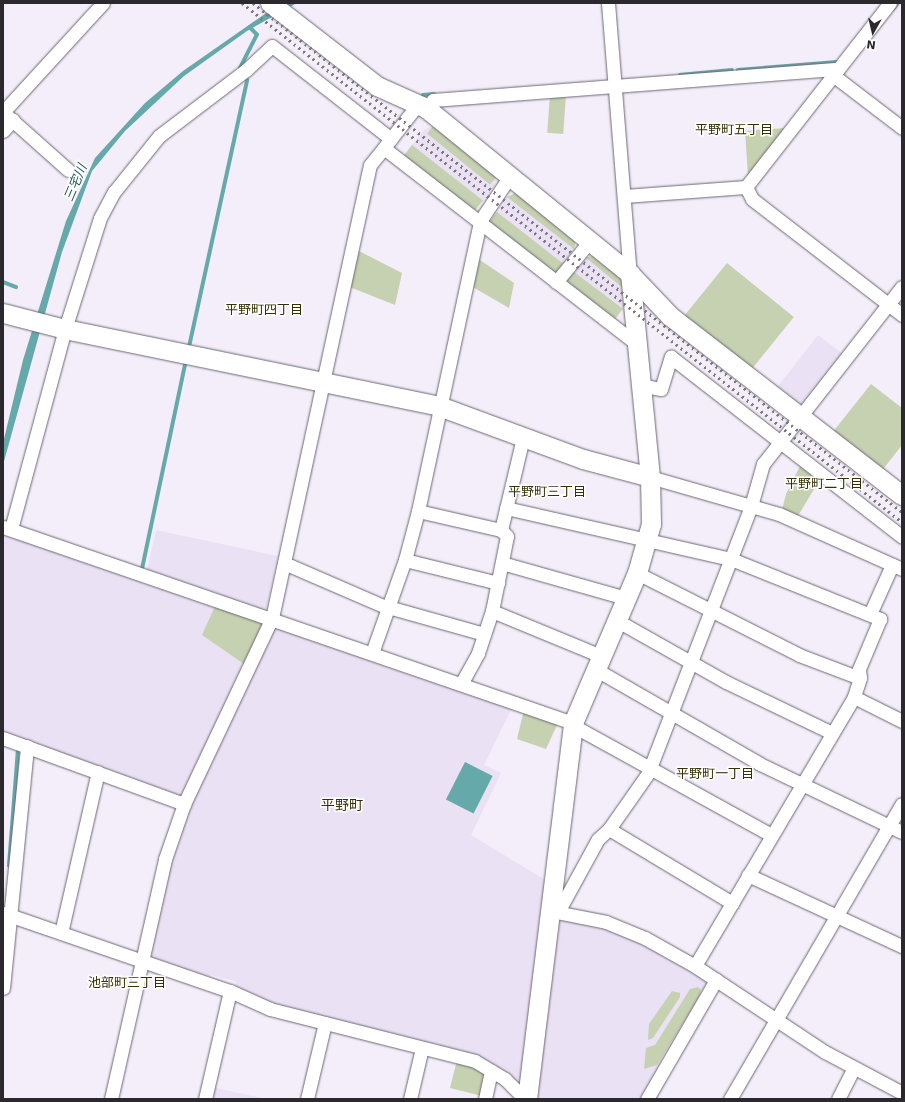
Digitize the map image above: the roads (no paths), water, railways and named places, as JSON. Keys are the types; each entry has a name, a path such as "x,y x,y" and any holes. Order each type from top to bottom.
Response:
{"street":[{"path":"3,131 5,114 104,3"},
{"path":"526,1099 555,911 572,724 637,572 648,541 652,507 640,385 638,345 630,274 608,3"},
{"path":"624,196 746,187 890,3"},
{"path":"277,8 378,86 422,106 630,274 670,316 902,495"},
{"path":"638,345 480,221 272,46 246,70 159,136 114,192 88,248 60,327 7,528 272,618 572,724 771,836"},
{"path":"110,1099 165,859 184,804 272,618 370,165 387,144 422,106 433,100 615,86 836,72 902,128"},
{"path":"5,114 68,170"},
{"path":"372,653 405,560 418,511 439,406 480,221 510,176"},
{"path":"746,187 752,199 902,315"},
{"path":"556,282 590,242"},
{"path":"555,911 598,839 609,830 650,768 751,506 763,464 902,287"},
{"path":"3,313 60,327 439,406 583,459 780,514 897,567 870,614"},
{"path":"640,385 661,389 671,357 902,537"},
{"path":"501,530 523,438"},
{"path":"506,508 731,559 880,619 859,669 860,678 854,697 801,783 695,966"},
{"path":"418,511 501,530 507,536 492,611 484,634 461,684"},
{"path":"405,560 498,583"},
{"path":"284,563 388,608 484,634"},
{"path":"502,563 626,598"},
{"path":"637,572 799,655 860,678"},
{"path":"492,611 598,662 671,713 760,764 896,830"},
{"path":"616,620 691,662 832,734"},
{"path":"854,697 902,721"},
{"path":"3,738 184,804"},
{"path":"3,988 6,914 27,746"},
{"path":"61,932 98,772"},
{"path":"730,1099 837,917 896,830 902,804"},
{"path":"609,830 732,902"},
{"path":"748,875 902,946"},
{"path":"555,911 583,916 630,932 695,966 854,1068 902,1092"},
{"path":"6,914 230,991 270,1009 475,1061 505,1079 526,1099"},
{"path":"647,1099 716,980"},
{"path":"205,1099 230,991"},
{"path":"307,1099 325,1023"},
{"path":"410,1099 422,1048"},
{"path":"838,1099 854,1068"},
{"path":"485,1099 491,1071"}],"water":[{"path":"297,3 247,31 184,76 125,131 92,171 62,252 3,465 3,443 23,360 66,221 95,158 145,103 183,71 279,4"},
{"path":"465,762 493,776 474,813 446,799"}],"waterway":[{"path":"893,9 898,3"},
{"path":"240,68 257,35 250,28"},
{"path":"738,70 837,62"},
{"path":"680,75 732,70"},
{"path":"189,347 247,80"},
{"path":"423,95 434,94"},
{"path":"3,282 16,287"},
{"path":"142,569 186,360"},
{"path":"9,866 18,748"}],"railway":[{"path":"242,3 902,522"},
{"path":"253,3 902,512"}],"district":[{"name":"平野町五丁目","path":"734,130"},
{"name":"平野町四丁目","path":"264,310"},
{"name":"平野町二丁目","path":"824,484"},
{"name":"平野町三丁目","path":"547,492"},
{"name":"平野町一丁目","path":"715,774"},
{"name":"平野町","path":"342,805"},
{"name":"池部町三丁目","path":"127,983"}],"water label":[{"name":"三宅川","path":"76,183"}]}
